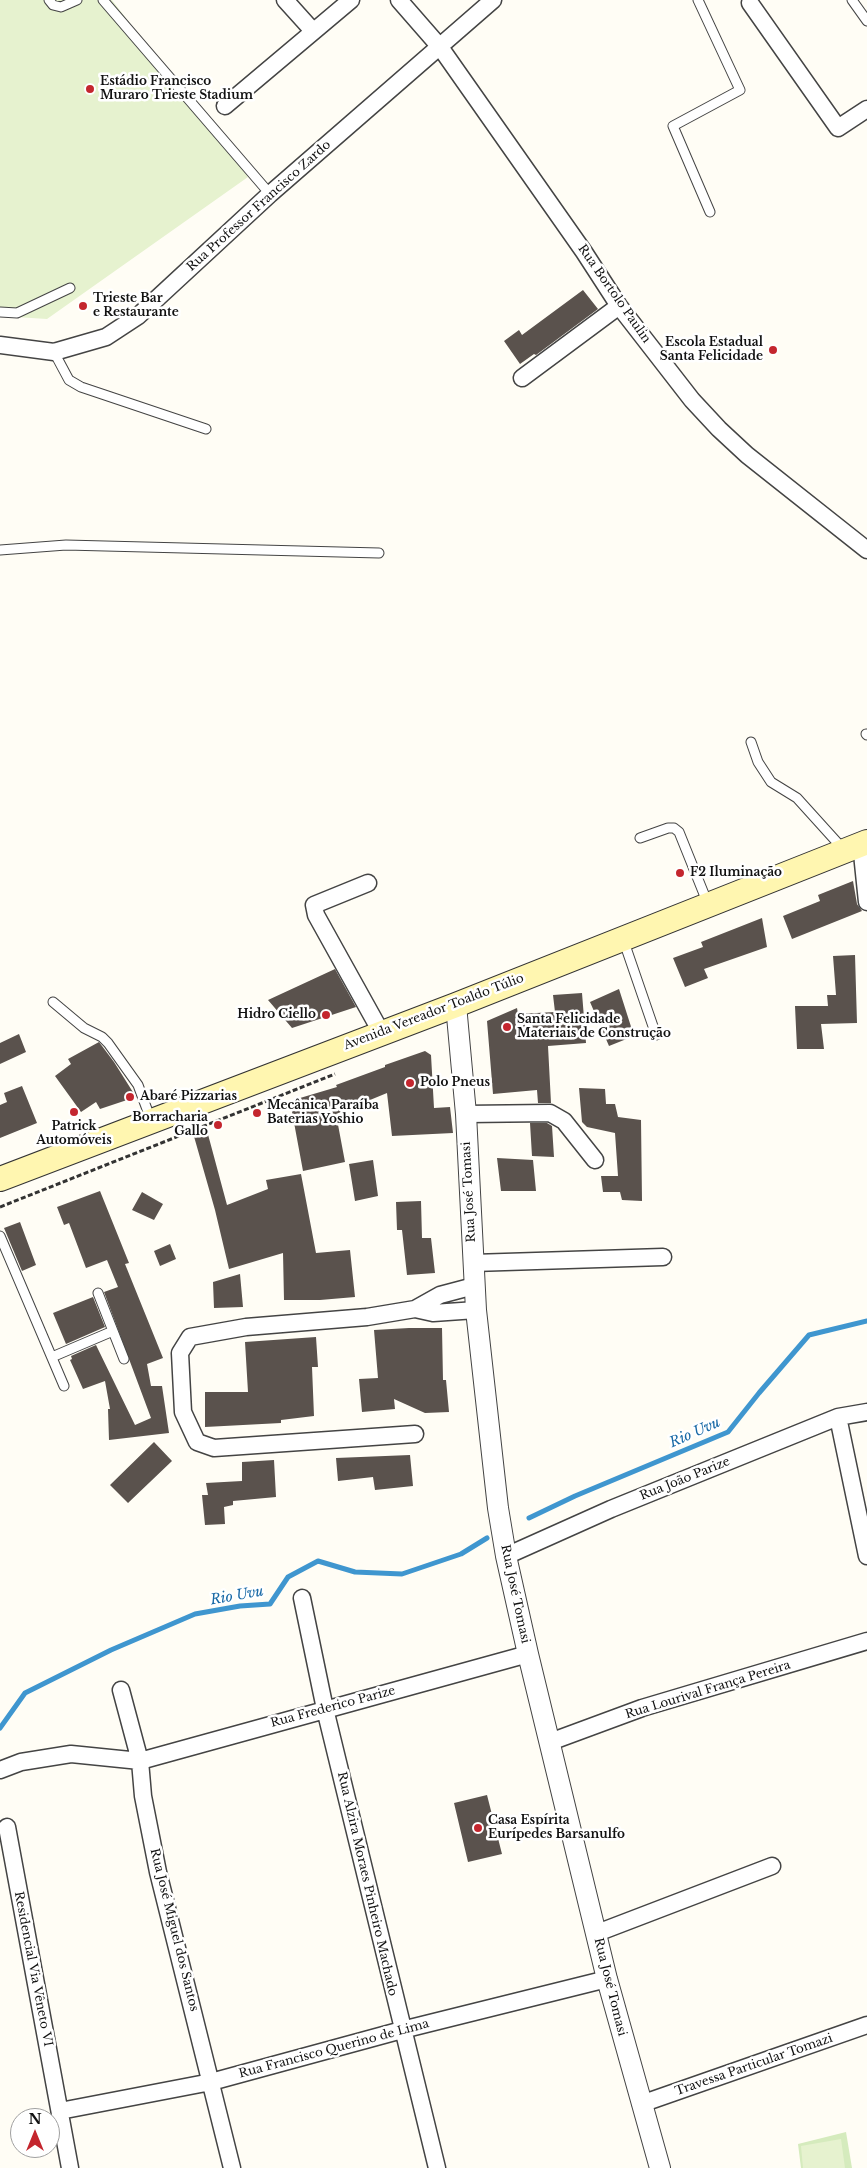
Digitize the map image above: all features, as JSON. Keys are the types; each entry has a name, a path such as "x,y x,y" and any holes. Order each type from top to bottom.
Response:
{"main road":[{"name":"Avenida Vereador Toaldo Túlio","path":"0,1179 381,1032 456,1005 858,845"}],"street":[{"path":"285,0 314,31"},
{"path":"226,106 351,0"},
{"name":"Rua Bortolo Paulin","path":"399,0 440,47 584,252 619,306 692,400 747,455 867,550"},
{"name":"Rua Professor Francisco Zardo","path":"0,346 54,352 106,337 138,316 270,194 493,0"},
{"path":"750,3 838,128 867,109"},
{"path":"522,378 619,306"},
{"path":"858,845 867,902"},
{"path":"368,883 314,905 316,915 381,1032"},
{"name":"Rua José Tomasi","path":"456,1005 466,1114 472,1263 476,1310 498,1508 506,1556 607,1979 660,2168"},
{"path":"466,1114 550,1113 564,1121 595,1160"},
{"path":"472,1263 663,1257"},
{"path":"415,1434 214,1448 197,1442 183,1412 180,1353 190,1337 246,1327 367,1317 415,1309 440,1295 474,1286"},
{"path":"415,1309 433,1313 476,1310"},
{"name":"Rua João Parize","path":"506,1556 611,1509 838,1417 867,1412"},
{"path":"838,1417 867,1556"},
{"name":"Rua Alzira Moraes Pinheiro Machado","path":"302,1598 326,1709 402,2030 437,2168"},
{"name":"Rua Lourival França Pereira","path":"550,1742 642,1708 867,1641"},
{"name":"Rua Frederico Parize","path":"140,1761 528,1654"},
{"name":"Rua José Miguel dos Santos","path":"121,1690 140,1761 143,1796 158,1872 232,2168"},
{"path":"0,1770 21,1762 71,1754 140,1761"},
{"name":"Residencial Via Vêneto VI","path":"7,1827 59,2108"},
{"path":"597,1933 772,1866"},
{"name":"Rua Francisco Querino de Lima","path":"60,2111 211,2082 402,2030 607,1979"},
{"name":"Travessa Particular Tomazi","path":"641,2104 867,2025"},
{"name":"Residencial Via Vêneto VI","path":"60,2111 70,2168"}],"lane":[{"path":"50,0 53,6 61,7 78,0"},
{"path":"104,0 270,194"},
{"path":"698,0 740,90 673,126 710,212"},
{"path":"852,0 867,21"},
{"path":"0,312 17,313 70,288"},
{"path":"54,352 69,380 81,387 206,429"},
{"path":"0,550 66,545 379,554"},
{"path":"751,742 758,762 771,782 798,798 858,845"},
{"path":"640,838 668,828 674,828 679,832 708,904"},
{"path":"623,938 656,1035"},
{"path":"53,1002 84,1028 105,1040 138,1085 151,1120"},
{"path":"0,1236 64,1386"},
{"path":"98,1293 124,1359"},
{"path":"52,1357 113,1331"}],"path":[{"path":"0,1207 339,1073"}],"green space":[{"name":"Estádio Francisco Muraro Trieste Stadium","path":"0,0 112,0 248,177 47,319 0,316"},
{"path":"846,2132 852,2168 801,2168 798,2144"},
{"path":"841,2139 845,2168 803,2168 801,2146"}],"building":[{"path":"583,290 598,309 536,355 534,354 520,364 504,341 519,330 522,335"},
{"path":"853,881 857,904 862,911 792,939 783,916 820,901 818,895"},
{"path":"762,918 767,947 704,969 708,978 685,987 673,958 703,947 701,942"},
{"path":"855,955 857,1023 821,1024 824,1049 797,1049 795,1006 828,1006 827,995 836,995 833,956"},
{"path":"335,969 356,1007 292,1028 268,1000"},
{"path":"619,989 634,1036 609,1046 590,1002"},
{"path":"582,993 586,1043 548,1046 551,1103 538,1103 537,1090 493,1094 487,1021 517,1008 518,1014 555,1012 553,995"},
{"path":"19,1034 26,1052 0,1064 0,1043"},
{"path":"99,1042 136,1097 100,1109 96,1102 81,1112 55,1076 71,1064 68,1059"},
{"path":"425,1051 431,1055 434,1108 450,1107 453,1133 392,1136 387,1093 336,1114 345,1162 303,1171 290,1101 337,1087 336,1085"},
{"path":"22,1086 37,1123 0,1138 0,1105 7,1102 4,1093"},
{"path":"579,1088 605,1089 606,1104 615,1104 618,1117 641,1120 642,1201 622,1200 620,1192 603,1192 601,1176 618,1176 615,1133 587,1127 582,1122"},
{"path":"530,1123 547,1123 552,1126 554,1157 532,1156"},
{"path":"206,1127 227,1205 268,1189 266,1180 301,1174 316,1253 350,1250 355,1297 320,1300 284,1300 283,1253 229,1269 215,1210 193,1133"},
{"path":"497,1158 533,1160 536,1191 501,1191"},
{"path":"373,1160 378,1196 355,1201 349,1164"},
{"path":"100,1191 129,1263 125,1264 163,1358 147,1364 151,1386 162,1386 169,1433 109,1440 108,1409 110,1409 105,1381 83,1389 70,1360 72,1359 71,1356 96,1345 135,1425 151,1418 104,1292 118,1287 107,1260 86,1268 69,1223 64,1225 57,1207"},
{"path":"142,1192 163,1204 154,1220 132,1210"},
{"path":"421,1201 422,1238 431,1238 435,1273 407,1275 402,1230 397,1230 396,1202"},
{"path":"20,1222 36,1265 22,1271 4,1228"},
{"path":"170,1244 176,1259 160,1266 154,1251"},
{"path":"240,1274 243,1307 214,1308 213,1282"},
{"path":"93,1297 105,1327 66,1344 53,1313"},
{"path":"442,1328 443,1380 446,1380 449,1412 425,1413 394,1399 395,1409 362,1412 359,1379 378,1378 374,1330"},
{"path":"316,1337 318,1367 312,1367 314,1416 281,1420 281,1423 205,1427 205,1392 248,1392 245,1342"},
{"path":"154,1442 172,1461 128,1503 110,1485"},
{"path":"410,1455 413,1486 375,1490 373,1477 338,1481 336,1458"},
{"path":"274,1460 276,1497 233,1501 233,1505 224,1507 225,1524 205,1525 202,1495 208,1495 206,1483 242,1481 242,1462"},
{"name":"Casa Espírita Eurípedes Barsanulfo","path":"487,1795 502,1854 468,1862 454,1803"}],"waterway":[{"name":"Rio Uvu","path":"529,1518 575,1496 728,1432 809,1335 867,1321"},
{"name":"Rio Uvu","path":"0,1728 25,1693 111,1650 195,1614 240,1606 270,1604 288,1577 318,1561 355,1572 402,1574 461,1554 487,1538"}],"place":[{"name":"Estádio Francisco Muraro Trieste Stadium","path":"90,89"},
{"name":"Trieste Bar e Restaurante","path":"83,306"},
{"name":"Escola Estadual Santa Felicidade","path":"773,350"},
{"name":"F2 Iluminação","path":"680,873"},
{"name":"Hidro Ciello","path":"326,1015"},
{"name":"Santa Felicidade Materiais de Construção","path":"507,1027"},
{"name":"Polo Pneus","path":"410,1083"},
{"name":"Abaré Pizzarias","path":"130,1097"},
{"name":"Patrick Automóveis","path":"74,1112"},
{"name":"Mecânica Paraíba Baterias Yoshio","path":"257,1113"},
{"name":"Borracharia Gallo","path":"218,1125"},
{"name":"Casa Espírita Eurípedes Barsanulfo","path":"478,1828"}]}
